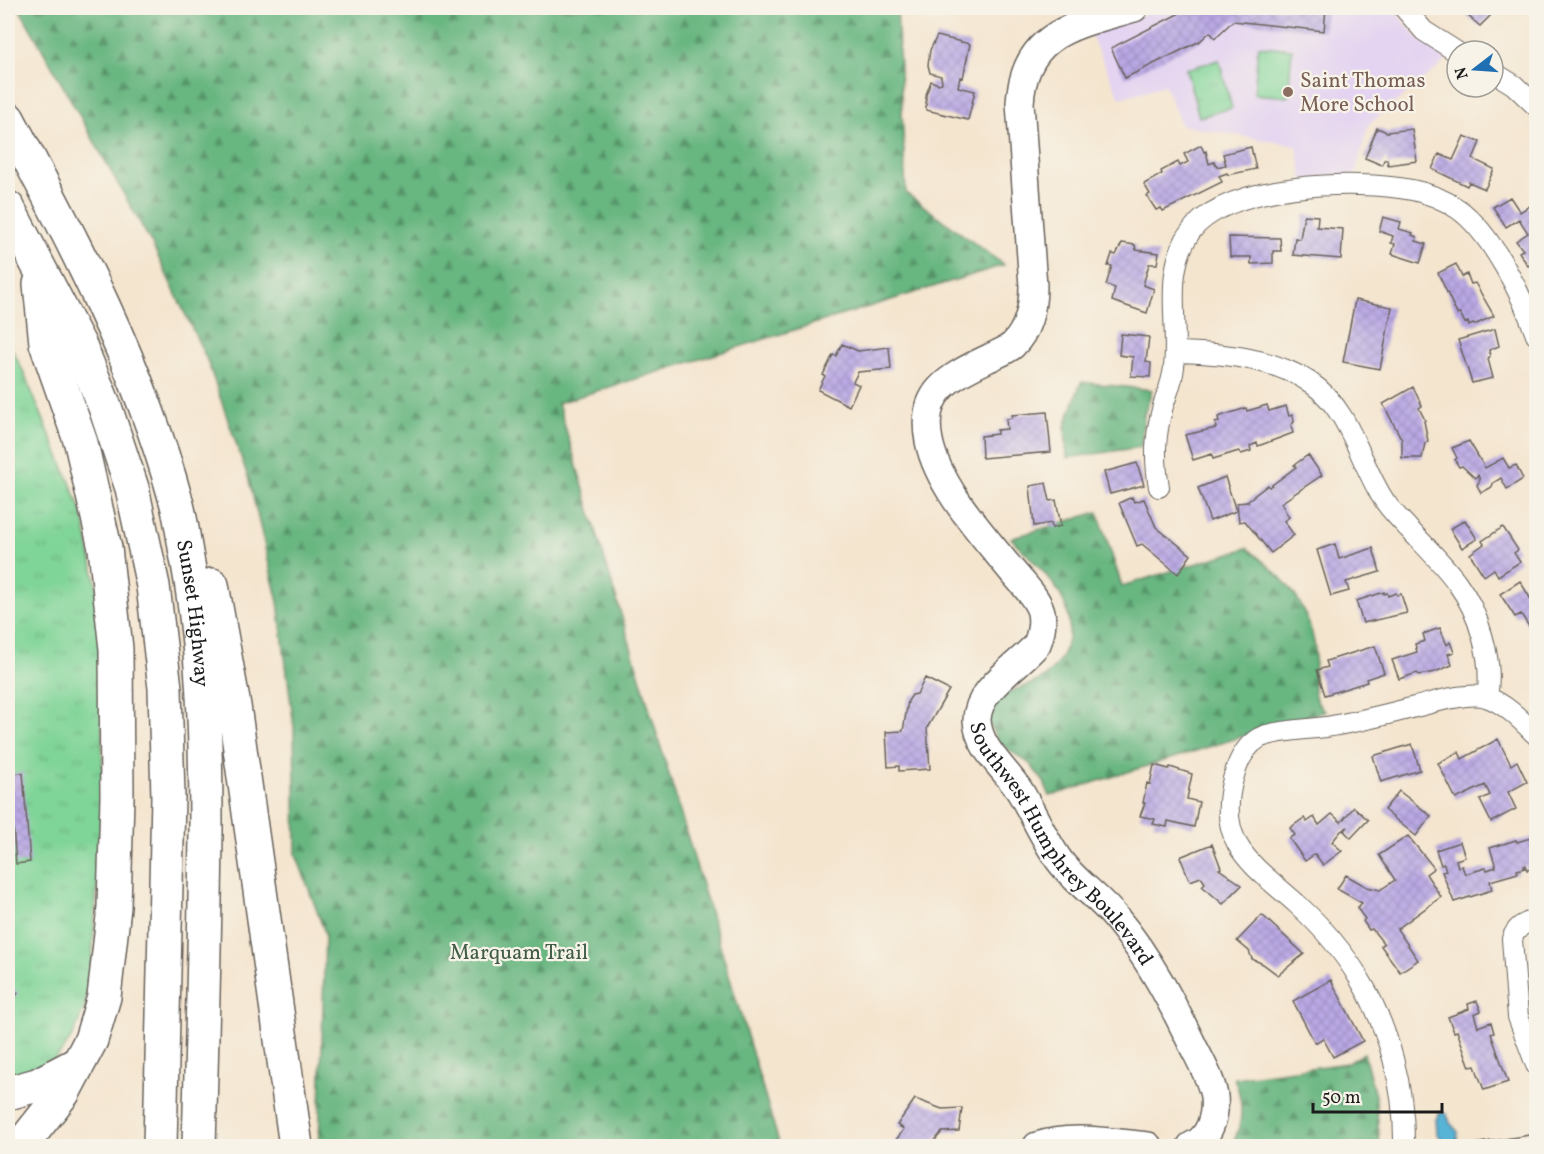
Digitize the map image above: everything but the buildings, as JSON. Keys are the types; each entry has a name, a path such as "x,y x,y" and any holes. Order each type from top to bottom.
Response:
{"highway":[{"name":"Sunset Highway","path":"8,119 64,223 104,305 142,400 176,502 195,604 204,716 206,881 199,1146"},
{"name":"Sunset Highway","path":"8,207 80,346 105,407 132,488 155,595 165,688 168,797 160,1146"},
{"path":"21,1146 63,1093 91,1040 104,997 112,930 117,797 116,649 103,539 81,443 46,343 37,265"},
{"path":"176,502 208,561 234,706 296,1146"},
{"path":"8,1093 37,1085 77,1064"}],"main road":[{"name":"Southwest Humphrey Boulevard","path":"1134,8 1066,30 1038,49 1028,66 1021,89 1020,103 1033,286 1030,313 1022,333 1012,345 957,373 936,392 928,409 927,426 939,473 987,540 1029,592 1041,613 1041,635 1037,644 987,693 979,710 979,730 988,750 1020,791 1058,858 1129,934 1173,1005 1202,1064 1214,1096 1210,1128 1191,1146"},
{"path":"1037,1146 1051,1141 1066,1140 1148,1146"}],"street":[{"path":"1404,8 1424,32 1445,45"},
{"path":"1505,79 1536,106"},
{"path":"1159,487 1155,448 1157,430 1174,370 1174,279 1182,248 1196,225 1218,208 1232,202 1267,193 1331,186 1369,186 1413,190 1446,201 1469,217 1495,252 1518,293 1536,335"},
{"path":"1175,352 1224,355 1274,366 1295,374 1328,397 1341,414 1387,506 1455,578 1467,595 1477,617 1488,657 1487,697"},
{"path":"1404,1146 1404,1119 1400,1087 1386,1035 1373,1001 1340,950 1321,928 1242,853 1232,834 1229,822 1228,797 1235,772 1245,752 1260,738 1369,719 1454,699 1487,697 1515,715 1536,735"},
{"path":"1536,920 1527,922 1515,930 1512,939 1518,1017 1536,1065"}],"shaded area":[{"name":"Saint Thomas More School","path":"1165,8 1392,8 1415,35 1445,58 1445,62 1368,125 1355,175 1303,180 1297,146 1181,125 1165,85 1120,98 1089,31"}],"green space":[{"name":"Marquam Trail","path":"19,8 897,8 906,193 1004,265 558,403 780,1146 319,1146 325,933 296,854 294,728 278,602 249,480 207,360 153,246"},
{"path":"1258,46 1292,49 1288,97 1254,94"},
{"path":"1219,60 1232,108 1199,117 1186,69"},
{"path":"8,341 82,511 100,604 103,801 91,971 85,1006 74,1033 55,1059 8,1081"},
{"path":"1081,382 1152,390 1144,415 1141,447 1067,458 1065,427"},
{"path":"1098,512 1122,586 1247,548 1264,562 1294,594 1307,618 1315,650 1314,691 1319,705 1325,711 1050,796 1044,782 1030,764 999,743 987,720 997,699 1045,677 1060,659 1067,643 1068,612 1062,598 1044,572 1011,538"},
{"path":"1364,1053 1376,1100 1380,1146 1231,1146 1238,1129 1241,1112 1240,1095 1234,1078 1348,1063"}],"water":[{"path":"1441,1112 1447,1114 1450,1123 1458,1132 1457,1140 1453,1144 1446,1143 1437,1134 1436,1119"}],"place":[{"name":"Saint Thomas More School","path":"1288,92"}]}
